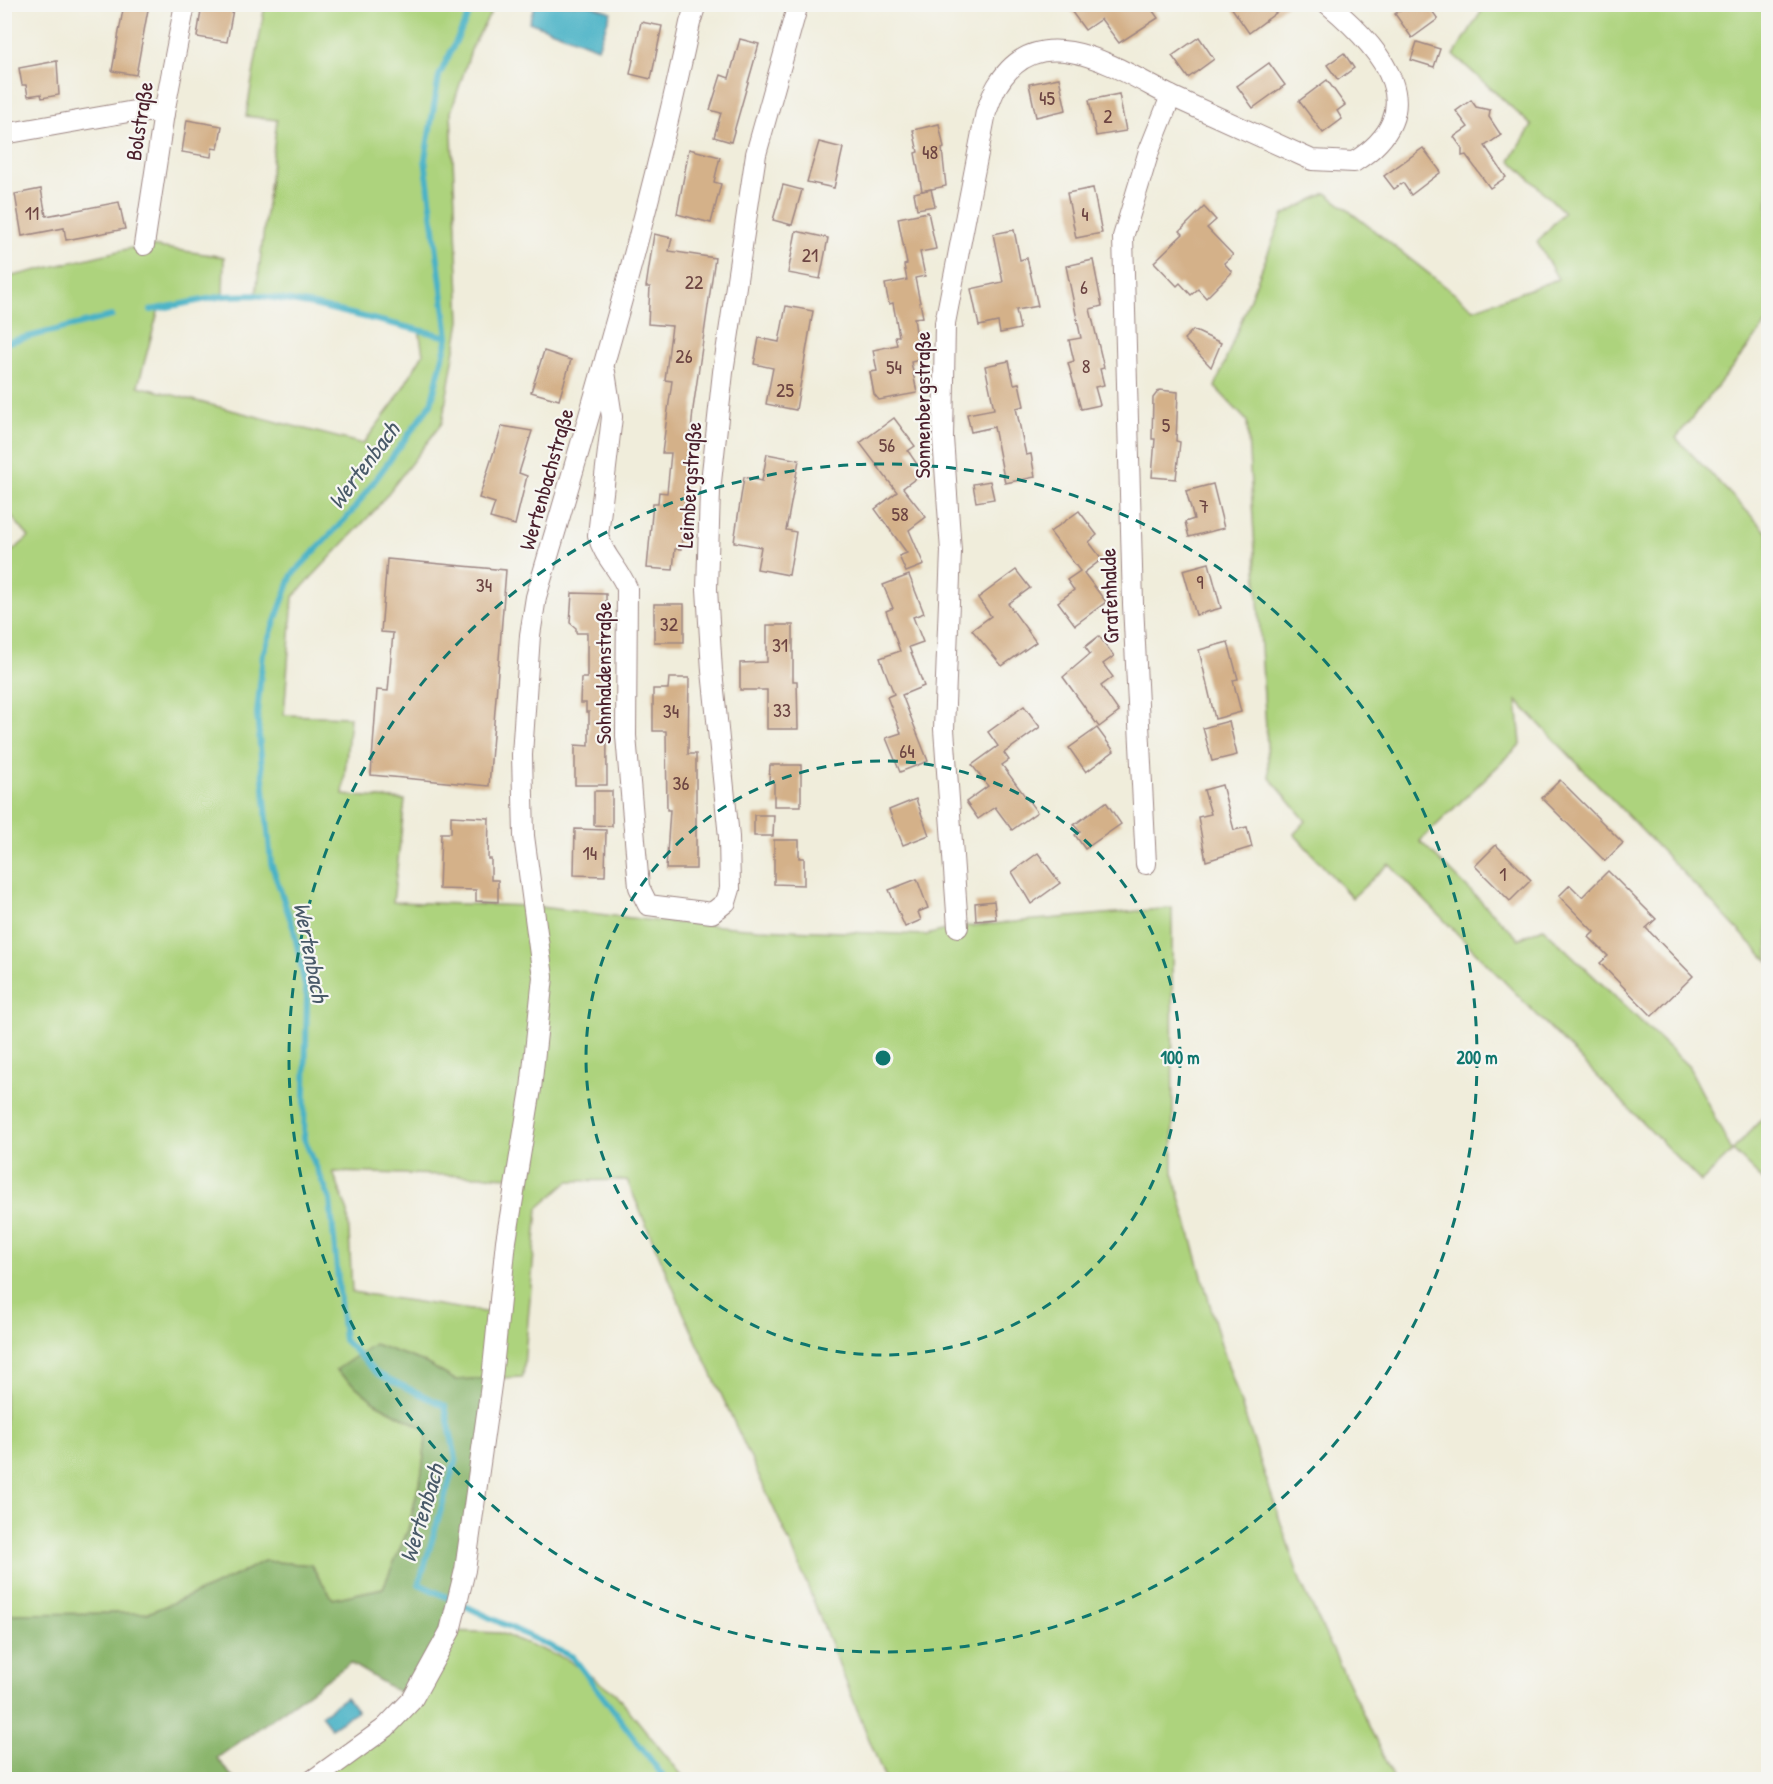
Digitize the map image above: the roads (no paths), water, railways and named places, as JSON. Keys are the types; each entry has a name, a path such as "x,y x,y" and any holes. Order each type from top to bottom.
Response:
{"street":[{"name":"Bolstraße","path":"144,245 164,113 185,4"},
{"name":"Wertenbachstraße","path":"313,1779 385,1728 412,1700 450,1631 465,1570 492,1378 506,1241 531,1089 543,977 524,824 522,755 530,635 536,597 604,369 654,184 696,4"},
{"name":"Leimbergstraße","path":"656,907 712,913 726,902 730,889 729,837 712,670 707,589 710,491 723,372 756,154 798,4"},
{"name":"Sonnenbergstraße","path":"958,927 944,729 951,551 943,438 945,323 986,112 999,83 1015,64 1036,54 1054,50 1074,51 1311,160 1354,162 1385,139 1393,125 1395,87 1373,48 1328,4"},
{"name":"Grafenhalde","path":"1146,864 1133,604 1123,237 1149,151 1171,96"},
{"path":"4,134 134,111 164,113"},
{"name":"Sohnhaldenstraße","path":"604,369 612,417 598,535 602,549 618,568 627,588 626,736 639,887 648,905 656,907"}],"water":[{"path":"535,5 590,5 611,12 598,48 529,22"},
{"path":"346,1697 357,1711 331,1728 321,1715"}],"waterway":[{"name":"Wertenbach","path":"474,4 439,76 425,159 448,337 431,404 351,513 292,575 263,654 257,714 271,863 294,930 307,997 304,1138 330,1200 344,1340 378,1374 445,1406 456,1459 419,1584 573,1657 666,1780"},
{"path":"151,310 223,296 256,295 314,305 448,337"},
{"path":"4,343 112,316"}]}
